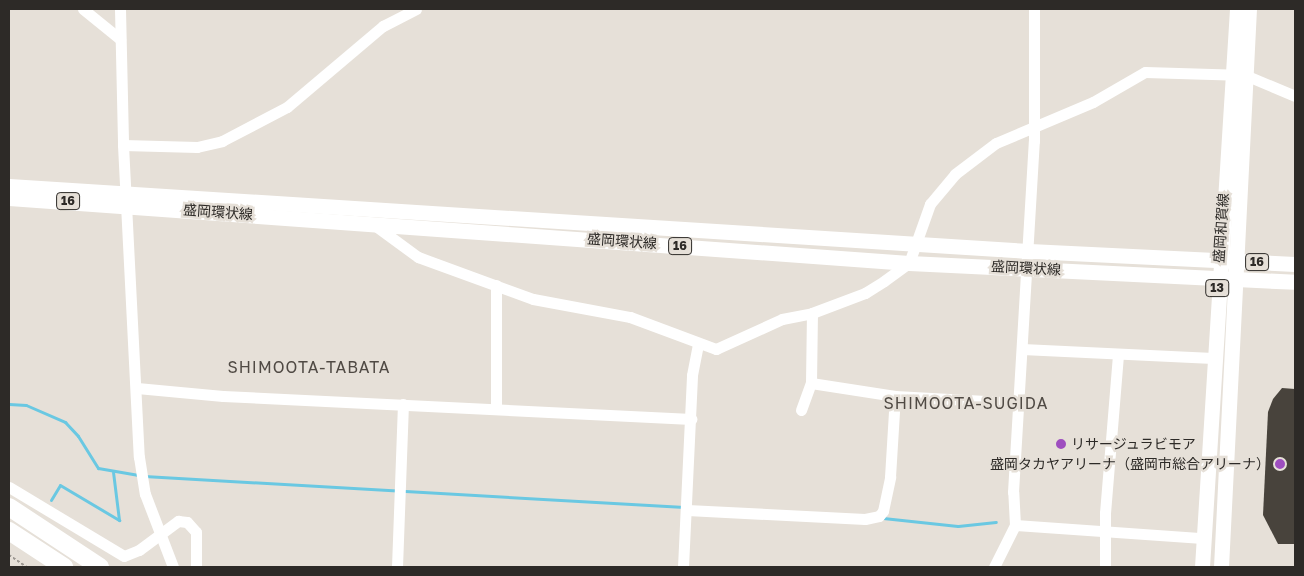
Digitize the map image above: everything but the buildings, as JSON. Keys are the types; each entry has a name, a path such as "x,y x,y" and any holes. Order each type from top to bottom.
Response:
{"highway":[{"path":"9,507 100,567"},
{"path":"9,531 64,567"}],"main road":[{"name":"盛岡和賀線","path":"1221,567 1235,260 1239,75 1236,9"},
{"name":"盛岡和賀線","path":"1202,567 1212,358 1219,259 1239,75 1249,9"},
{"name":"盛岡環状線","path":"9,186 372,223 909,263 1295,282"},
{"name":"盛岡環状線","path":"9,198 126,199 916,242 1029,251 1295,264"}],"street":[{"path":"83,9 120,39"},
{"path":"120,9 123,145 137,388 139,457 145,494 173,567"},
{"path":"123,145 197,147 222,141 287,107 383,26 416,9"},
{"path":"994,567 1014,525 1013,492 1029,251 1034,128 1034,9"},
{"path":"372,223 418,256 533,299 630,317 698,344 716,349 782,319 812,313 865,293 909,263 930,204 955,174 996,143 1092,102 1145,72 1239,75 1295,96"},
{"path":"496,285 496,407"},
{"path":"801,410 810,383 812,313"},
{"path":"683,567 692,375 698,344"},
{"path":"1022,349 1118,356 1212,358"},
{"path":"1105,567 1105,529 1118,356"},
{"path":"810,383 895,396 1019,403"},
{"path":"137,388 223,396 496,407 691,419"},
{"path":"687,510 865,519 879,516 884,511 890,477 895,396"},
{"path":"397,567 403,404"},
{"path":"9,487 124,556 139,550 160,532 178,521 192,526 196,532 196,567"},
{"path":"1014,525 1105,529 1203,538"}],"path":[{"path":"9,555 28,567"}],"waterway":[{"path":"9,404 26,405 65,422 78,436 98,468 138,475"},
{"path":"51,500 60,485 119,520 113,472"},
{"path":"144,476 684,507"},
{"path":"883,518 958,526 996,522"}],"place":[{"name":"リサージュラビモア","path":"1061,444"},
{"name":"盛岡タカヤアリーナ（盛岡市総合アリーナ）","path":"1280,464"}],"district":[{"name":"SHIMOOTA-TABATA","path":"309,367"},
{"name":"SHIMOOTA-SUGIDA","path":"966,403"}]}
